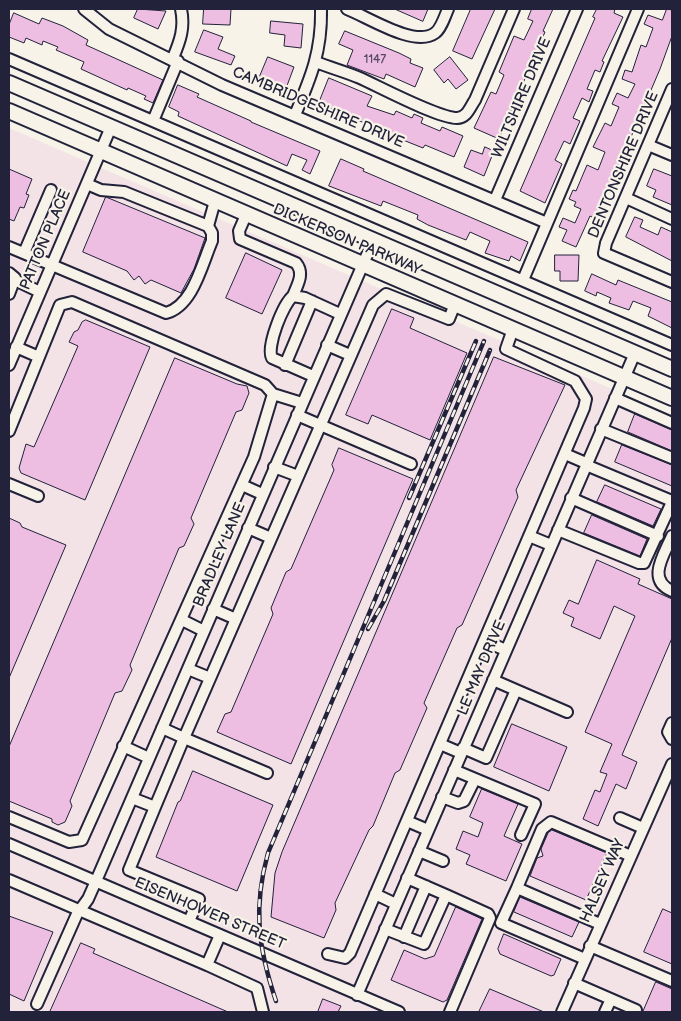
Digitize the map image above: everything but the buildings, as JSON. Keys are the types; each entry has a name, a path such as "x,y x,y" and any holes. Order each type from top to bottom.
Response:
{"main road":[{"name":"DICKERSON PARKWAY","path":"9,83 672,369"},
{"name":"DICKERSON PARKWAY","path":"9,112 672,398"}],"street":[{"name":"CAMBRIDGESHIRE DRIVE","path":"84,9 109,29 222,84 547,223"},
{"path":"153,121 176,60 184,22 181,9"},
{"path":"295,115 316,62 322,32 321,9"},
{"path":"347,9 407,36 419,38 428,37 437,32 448,9"},
{"path":"316,62 357,77 448,116 462,117 467,114 475,100 514,9"},
{"name":"WILTSHIRE DRIVE","path":"495,200 577,9"},
{"path":"523,280 638,9"},
{"path":"9,59 672,345"},
{"name":"DENTONSHIRE DRIVE","path":"672,91 606,243 604,253 672,282"},
{"name":"PATTON PLACE","path":"9,365 111,127"},
{"path":"648,145 672,155"},
{"path":"9,247 166,313 176,310 188,298 212,241 212,233 208,226 124,192 101,190 87,184"},
{"path":"24,253 51,190"},
{"path":"626,198 672,219"},
{"path":"208,226 215,202"},
{"path":"246,215 239,232 240,239 296,264 300,268 301,274 293,296 288,302 269,349 272,358 313,376"},
{"name":"BRADLEY LANE","path":"38,1004 80,910 96,881 373,241"},
{"path":"9,294 12,277 40,292"},
{"path":"189,922 199,899 129,870 184,738 372,305 386,294 448,319 455,304"},
{"path":"293,296 297,295 340,314"},
{"path":"285,365 312,301"},
{"path":"9,431 11,417 39,357 60,305 72,302 265,385 273,394 302,403"},
{"path":"328,954 345,958 350,953 584,408 586,400 580,385 569,377 506,349 513,329"},
{"path":"327,345 350,355"},
{"path":"16,347 39,357"},
{"name":"LE MAY DRIVE","path":"357,995 635,353"},
{"path":"9,817 69,842 82,840 254,457 273,394"},
{"path":"616,398 672,422"},
{"path":"297,415 411,464"},
{"path":"601,429 672,458"},
{"path":"558,530 639,563 644,563 649,556 672,501 565,454"},
{"path":"274,467 298,476"},
{"path":"9,484 38,496"},
{"path":"242,485 262,494"},
{"path":"571,498 658,536"},
{"path":"248,528 271,538"},
{"path":"529,536 551,545"},
{"path":"672,536 657,571 658,580 665,588 672,591"},
{"path":"213,609 236,619"},
{"path":"182,620 204,631"},
{"path":"484,641 506,650"},
{"path":"188,668 210,678"},
{"path":"493,680 567,712"},
{"path":"440,744 486,758 516,690"},
{"path":"672,723 668,732 672,739"},
{"path":"162,728 267,773"},
{"path":"123,746 150,758"},
{"name":"HALSEY WAY","path":"562,1012 672,766"},
{"path":"454,770 535,804 521,835"},
{"path":"442,797 458,803 464,801 475,779"},
{"path":"132,798 155,807"},
{"path":"620,818 643,828"},
{"path":"407,821 428,830"},
{"path":"585,959 502,923 542,829 551,822 631,856"},
{"name":"EISENHOWER STREET","path":"9,844 399,1012"},
{"path":"419,850 443,861"},
{"path":"408,878 488,914 490,918 450,1012"},
{"path":"9,880 257,988 263,1012"},
{"path":"404,937 426,886"},
{"path":"517,888 600,924"},
{"path":"375,894 396,904"},
{"path":"385,929 421,945 426,942 446,895"},
{"path":"207,965 220,935"},
{"path":"590,946 672,981"},
{"path":"574,983 636,1010 635,1012"},
{"path":"605,1012 611,999"}],"shaded area":[{"path":"9,128 672,415 672,1012 9,1012"}],"railway":[{"path":"409,498 476,341"},
{"path":"276,1001 265,963 259,910 260,891 268,853 484,341"},
{"path":"368,629 384,601 490,350"}]}
